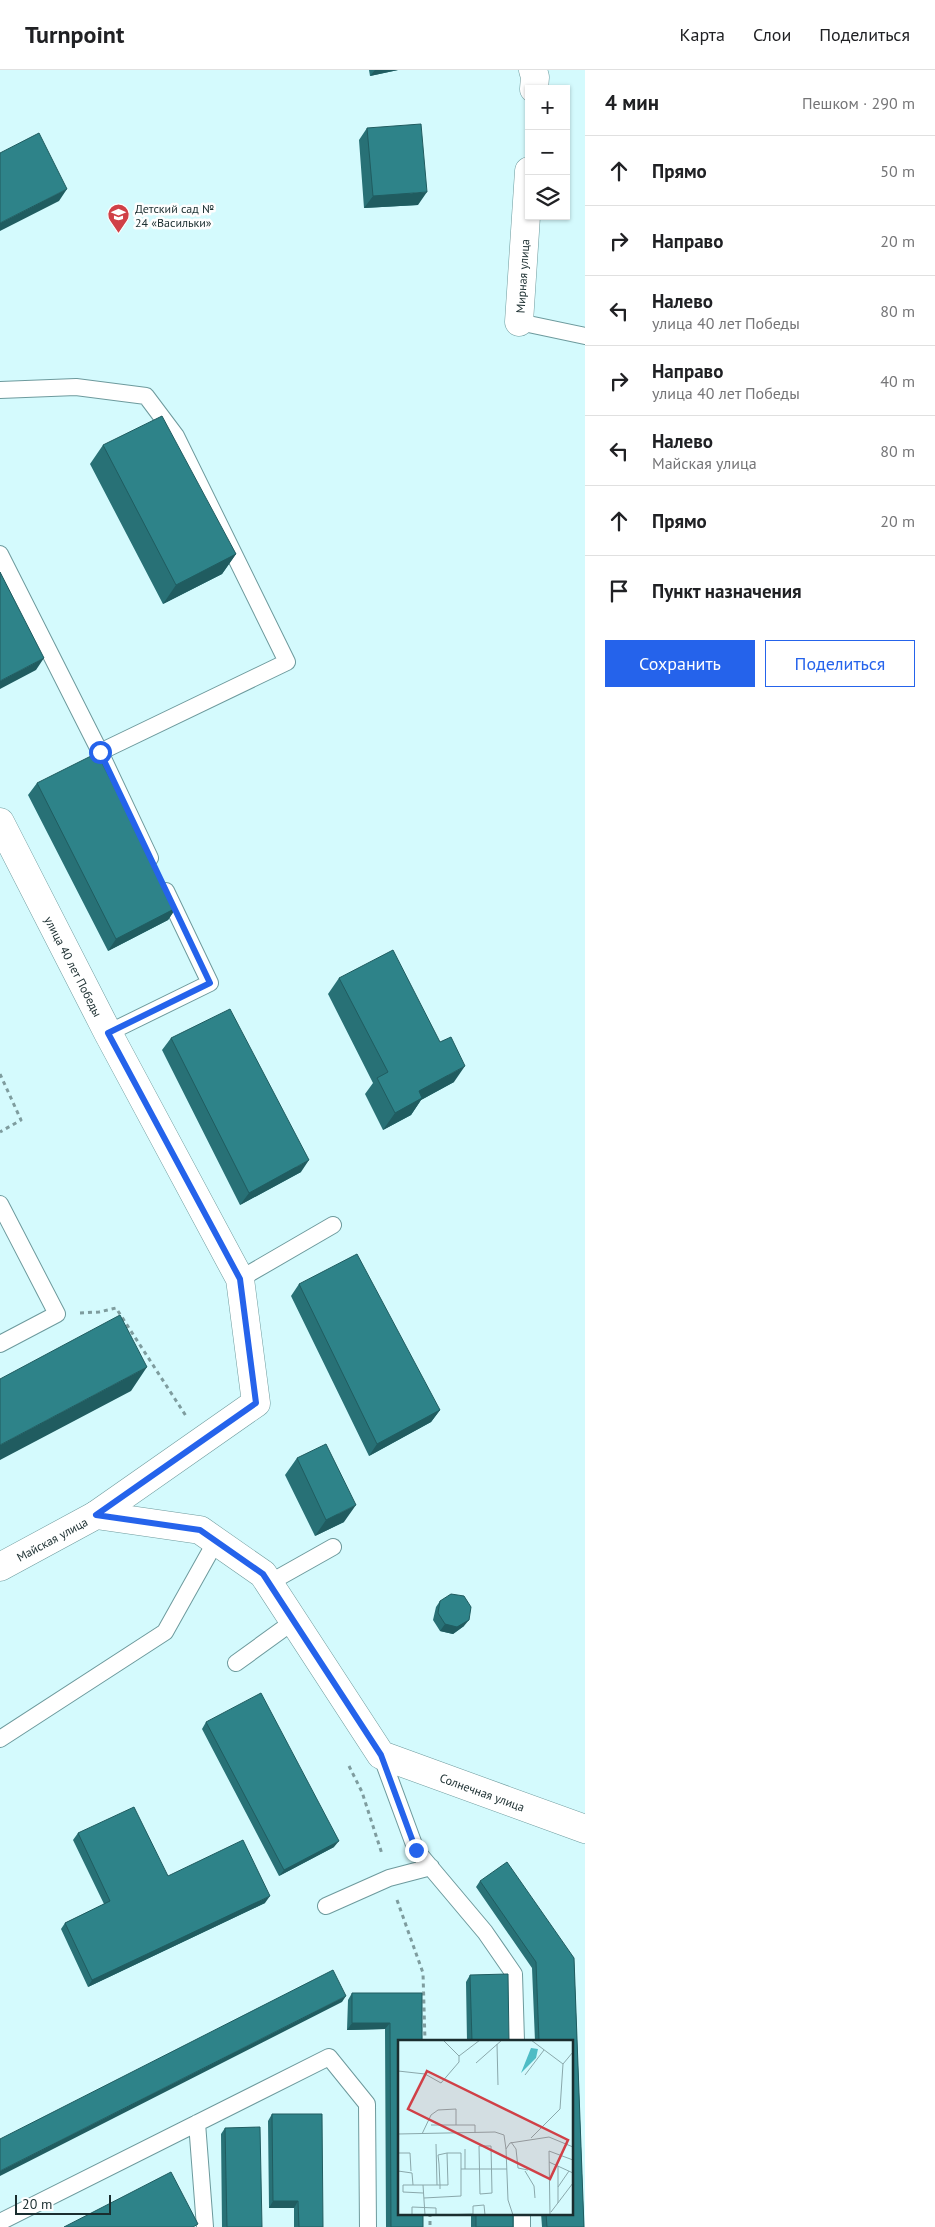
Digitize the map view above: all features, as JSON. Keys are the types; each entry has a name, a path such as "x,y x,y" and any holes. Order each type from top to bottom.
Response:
{"street":[{"path":"533,70 534,85"},
{"name":"Мирная улица","path":"519,322 529,175"},
{"name":"улица 40 лет Победы","path":"0,822 108,1033 240,1279 256,1403 96,1515"},
{"name":"Майская улица","path":"0,1567 96,1515 200,1530 263,1574 381,1755"},
{"name":"Солнечная улица","path":"381,1755 585,1829"}],"lane":[{"path":"519,322 585,336"},
{"path":"0,390 76,387 146,396 176,436 287,662 100,752"},
{"path":"0,554 100,752 210,983 108,1033"},
{"path":"0,1204 56,1314 0,1344"},
{"path":"240,1279 332,1225"},
{"path":"0,1739 165,1632 216,1541"},
{"path":"269,1582 333,1547"},
{"path":"236,1662 294,1621"},
{"path":"381,1755 416,1850 485,1932 514,1974 516,2040"},
{"path":"326,1906 390,1878 430,1867"},
{"path":"0,2222 329,2057 367,2104 368,2227"},
{"path":"197,2123 205,2227"},
{"path":"522,2214 522,2227"}],"path":[{"path":"0,1074 21,1120 0,1132"},
{"path":"56,1314 99,1312 116,1308 201,1441"},
{"path":"345,1757 362,1792 423,1973 425,2040"},
{"path":"430,2214 430,2227"}],"building":[{"path":"421,124 427,192 373,196 367,128"},
{"path":"39,133 67,189 0,223 0,153"},
{"path":"162,416 236,554 176,585 103,445"},
{"path":"0,572 44,658 0,681"},
{"path":"97,753 176,908 116,939 37,783"},
{"path":"393,950 440,1042 451,1037 465,1066 419,1091 422,1098 395,1113 377,1078 388,1072 339,978"},
{"path":"230,1009 309,1160 249,1193 171,1038"},
{"path":"357,1254 440,1410 377,1444 299,1284"},
{"path":"120,1315 147,1367 0,1445 0,1379"},
{"path":"326,1444 356,1505 326,1520 297,1458"},
{"path":"451,1594 464,1596 471,1607 469,1620 457,1627 445,1624 438,1613 440,1601"},
{"path":"261,1693 339,1841 284,1870 206,1722"},
{"path":"134,1807 168,1876 243,1840 270,1896 92,1980 65,1923 110,1901 78,1833"},
{"path":"507,1862 574,1958 584,2227 547,2227 546,2214 572,2214 572,2040 539,2040 536,1962 480,1881"},
{"path":"333,1970 346,1996 0,2171 0,2139"},
{"path":"508,1974 509,2040 472,2040 470,1975"},
{"path":"352,1993 422,1993 422,2040 398,2040 398,2214 423,2214 423,2227 391,2227 390,2023 352,2023"},
{"path":"272,2114 322,2114 323,2227 299,2227 298,2201 273,2201"},
{"path":"260,2127 262,2227 227,2227 225,2128"},
{"path":"171,2172 198,2224 193,2227 64,2227"},
{"path":"476,2214 513,2214 513,2227 476,2227"}],"place":[{"name":"Детский сад № 24 «Васильки»","path":"119,234"}],"route":[{"path":"100,752 210,983 108,1033 240,1279 256,1403 96,1515 200,1530 263,1574 381,1755 416,1850"}]}
